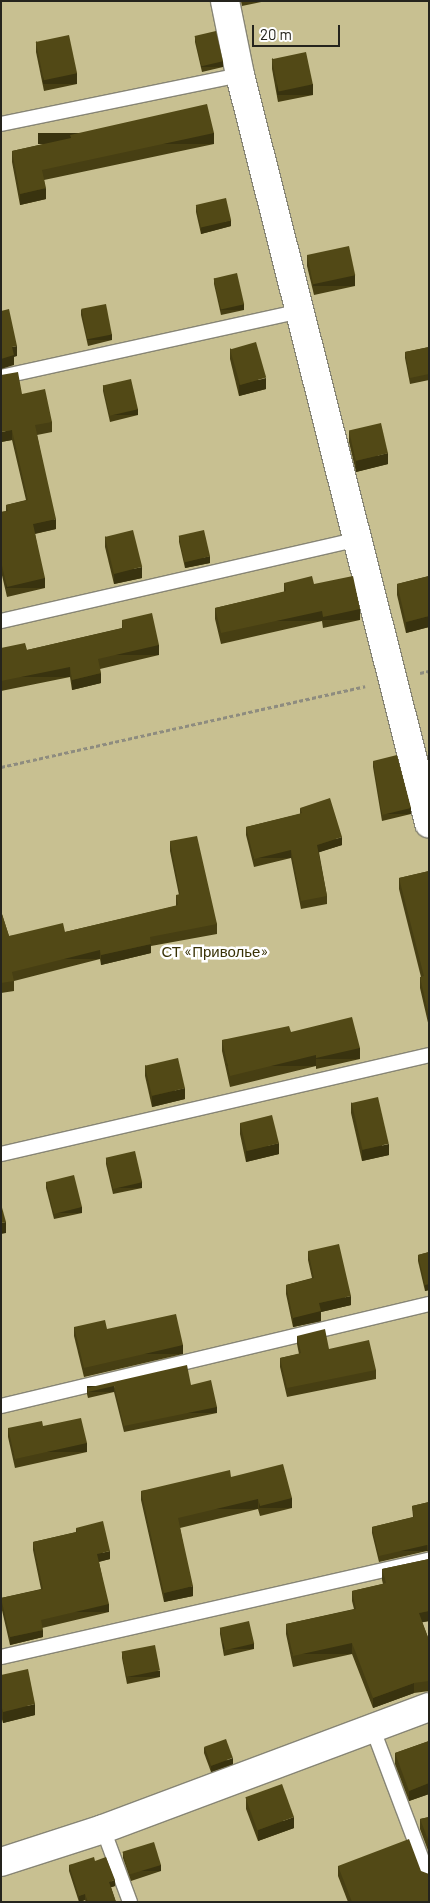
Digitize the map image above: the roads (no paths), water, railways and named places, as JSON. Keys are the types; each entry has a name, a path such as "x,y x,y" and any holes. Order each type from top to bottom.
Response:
{"street":[{"path":"225,1 240,75 429,823"},
{"path":"1,1862 103,1829 429,1707"}],"lane":[{"path":"1,124 240,75"},
{"path":"1,377 300,311"},
{"path":"1,621 358,539"},
{"path":"1,1154 429,1055"},
{"path":"1,1406 429,1304"},
{"path":"1,1657 429,1560"},
{"path":"372,1728 429,1878"},
{"path":"103,1829 130,1902"}],"park label":[{"name":"СТ «Приволье»","path":"215,952"}]}
